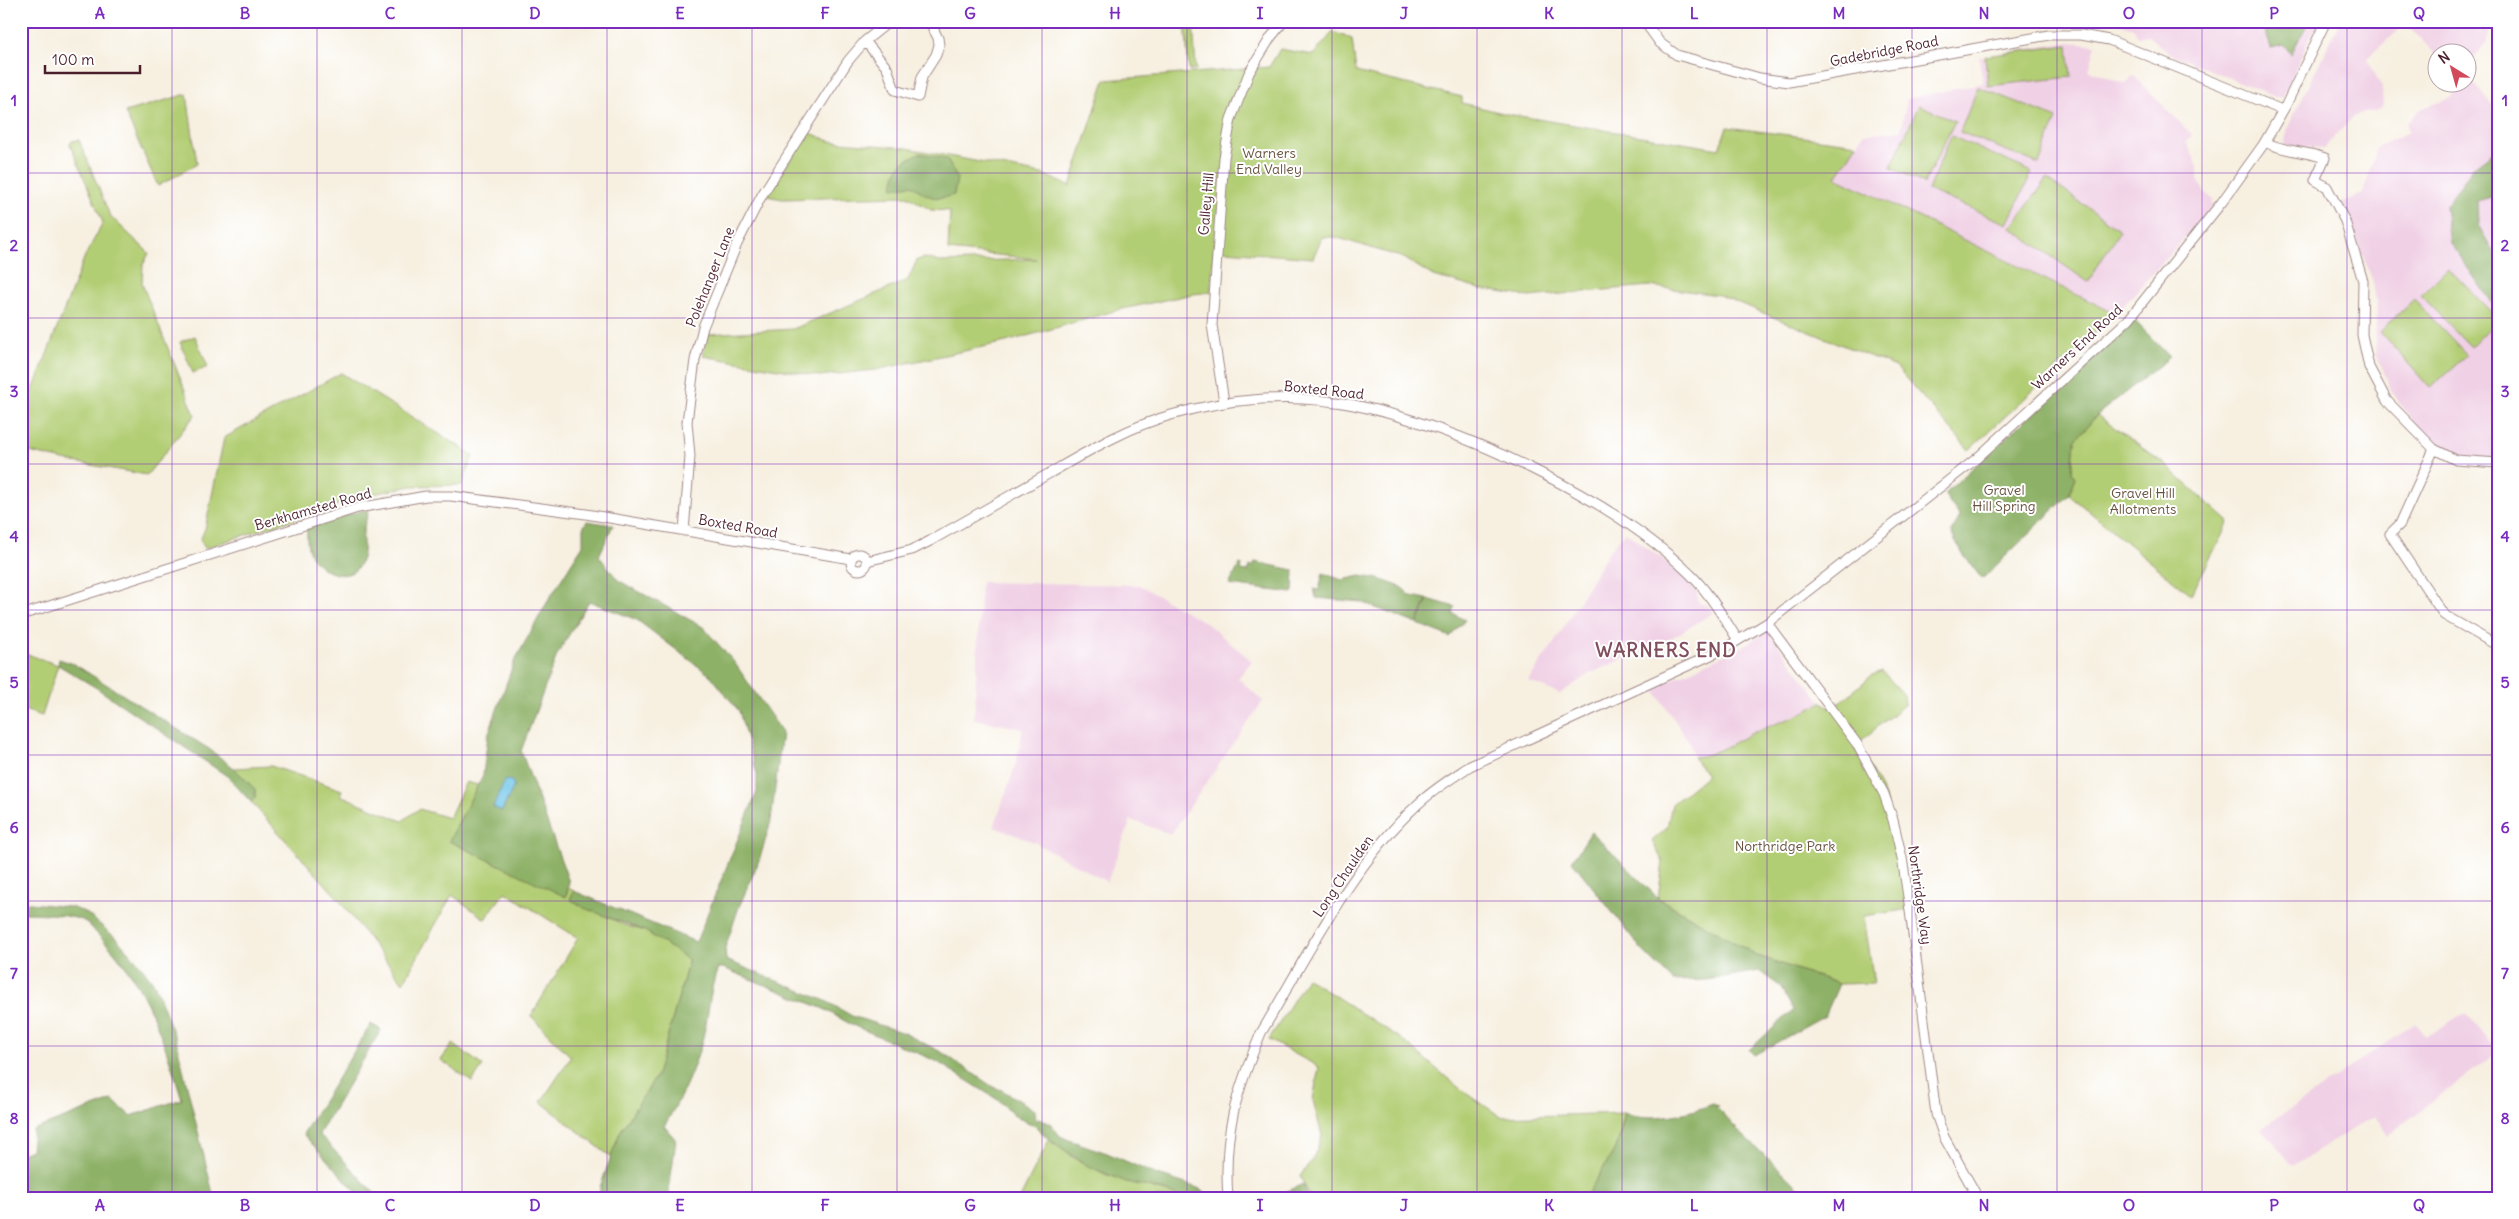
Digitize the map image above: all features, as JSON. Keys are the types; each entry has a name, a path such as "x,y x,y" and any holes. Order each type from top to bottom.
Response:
{"street":[{"name":"Polehanger Lane","path":"684,531 690,456 687,422 695,360 703,327 737,244 762,195 848,61 865,41 890,21"},
{"path":"865,41 887,68 896,90 918,97 922,77 936,55 939,45 938,38 929,21"},
{"name":"Galley Hill","path":"1224,402 1212,325 1224,158 1231,119 1249,73 1271,37 1284,21"},
{"name":"Gadebridge Road","path":"1644,21 1660,43 1677,55 1760,78 1788,82 2049,35 2080,35 2109,40 2282,110"},
{"name":"Warners End Road","path":"1767,623 1976,460 2129,318 2222,202 2265,142 2326,21"},
{"path":"2265,142 2274,147 2310,152 2325,158 2315,180 2327,187 2343,217 2363,281 2362,335 2369,367 2387,401 2434,449 2456,460 2498,463"},
{"name":"Boxted Road","path":"621,519 851,559 859,553 867,561 912,550 1123,434 1169,415 1224,402 1261,399 1308,400 1352,405 1408,420 1509,458 1543,474 1628,524 1653,542 1690,574 1707,594 1738,640"},
{"path":"2434,449 2400,524 2390,534 2436,607 2444,615 2498,646"},
{"name":"Berkhamsted Road","path":"21,615 358,508 401,500 451,496 621,519"},
{"name":"Long Chaulden","path":"1228,1198 1227,1150 1230,1122 1241,1081 1251,1055 1261,1033 1343,897 1390,833 1437,788 1470,766 1722,650 1767,623"},
{"name":"Northridge Way","path":"1767,623 1857,744 1884,794 1902,858 1936,1114 1944,1137 1978,1198"}],"shaded area":[{"path":"2113,21 2318,21 2282,97 2275,97 2169,53 2148,36 2138,36 2133,28"},
{"path":"2340,21 2487,21 2492,24 2486,43 2476,56 2476,42 2426,42 2426,45 2406,24 2367,58 2382,88 2383,106 2376,111 2355,115 2324,148 2284,146 2288,127"},
{"path":"2070,42 2096,45 2089,70 2126,84 2133,75 2192,135 2186,142 2198,166 2198,180 2204,191 2213,200 2211,203 2213,206 2116,314 1835,177 1864,134 1901,130 1907,99 1983,83 1979,57"},
{"path":"2476,86 2498,111 2498,460 2459,457 2423,436 2391,390 2377,355 2375,339 2377,308 2373,282 2342,202 2363,194 2377,147 2409,132 2406,123 2421,109 2452,97 2456,92 2476,92"},
{"path":"1625,532 1660,557 1686,580 1697,592 1699,603 1708,606 1713,613 1673,637 1589,674 1560,694 1528,681 1558,637 1609,551"},
{"path":"981,582 1139,585 1206,623 1252,661 1238,678 1263,701 1171,834 1131,820 1107,882 1034,842 994,827 1016,763 1023,729 974,719"},
{"path":"1768,631 1821,702 1808,711 1755,732 1706,757 1693,757 1690,743 1653,688 1740,648"},
{"path":"2466,1013 2498,1052 2388,1135 2374,1116 2293,1166 2262,1128 2415,1023 2426,1037"}],"green space":[{"path":"1185,21 1193,21 1196,70 1189,71"},
{"path":"2262,21 2309,21 2291,54 2284,45 2271,48"},
{"name":"Warners End Valley","path":"1333,32 1352,39 1356,72 1462,97 1462,103 1507,114 1719,149 1727,127 1857,144 1836,177 2116,314 1969,450 1896,367 1719,295 1648,286 1529,297 1480,289 1433,276 1404,258 1335,237 1322,237 1313,258 1214,250 1211,292 1118,310 1006,342 875,370 819,376 703,356 707,334 793,329 908,280 917,260 925,258 940,262 1036,259 948,250 950,211 931,210 907,196 782,199 767,196 808,132 830,141 907,148 1042,174 1070,186 1105,80 1269,67 1280,49 1313,55"},
{"path":"2068,45 2071,77 1988,86 1985,56"},
{"path":"1978,87 2057,118 2039,164 1960,132"},
{"path":"187,94 197,164 158,186 125,112"},
{"path":"1919,105 1955,121 1924,184 1891,167"},
{"path":"1951,136 2032,172 2007,224 1928,190"},
{"path":"79,140 110,216 149,253 143,265 142,284 195,415 147,475 68,461 21,450 21,414 35,385 85,256 103,223 70,144 72,141"},
{"path":"2498,148 2498,195 2477,201 2478,225 2498,260 2498,311 2450,243 2445,207 2474,166"},
{"path":"919,153 947,159 957,178 954,195 941,198 931,197 911,185 893,188 900,166"},
{"path":"2047,179 2120,230 2088,282 2011,228"},
{"path":"2448,268 2498,319 2471,347 2421,295"},
{"path":"2414,299 2467,355 2430,388 2380,332"},
{"name":"Gravel Hill Spring","path":"2135,321 2170,357 2097,415 2075,441 2072,472 2076,477 2069,495 1982,579 1962,553 1951,532 1960,517 1944,494"},
{"path":"195,336 208,367 193,373 180,342"},
{"path":"341,373 473,455 462,485 411,486 368,495 205,548 200,540 205,529 224,438"},
{"name":"Gravel Hill Allotments","path":"2097,415 2163,463 2229,522 2191,595 2069,495 2076,477 2072,472 2075,441"},
{"path":"368,509 363,531 363,554 358,567 353,572 338,574 330,572 316,562 308,549 307,526"},
{"path":"587,521 613,525 599,556 618,580 703,627 734,662 782,732 771,821 760,858 739,907 725,948 726,960 826,1001 852,1016 904,1033 943,1053 993,1087 1002,1090 1035,1110 1036,1121 1039,1119 1051,1124 1060,1136 1107,1153 1155,1174 1198,1188 1210,1196 1225,1198 1182,1198 1165,1191 1126,1182 1088,1166 1051,1141 1034,1125 1018,1118 998,1100 936,1061 850,1024 824,1009 723,968 718,968 703,1037 692,1072 664,1126 676,1140 668,1198 600,1198 600,1187 620,1132 657,1075 689,960 645,931 584,908 570,899 574,891 696,942 757,792 757,774 739,711 711,676 637,620 589,601 557,655 521,751 569,882 566,897 449,841 483,775 488,735 514,662 549,599 583,545 583,528"},
{"path":"1255,562 1294,570 1293,593 1229,585 1240,564 1242,565 1241,571 1248,572 1250,566 1253,567"},
{"path":"1323,573 1342,580 1361,576 1379,579 1401,587 1411,596 1427,599 1417,624 1361,602 1316,598 1314,589 1319,590"},
{"path":"1428,599 1455,607 1453,614 1465,620 1450,637 1418,624"},
{"path":"21,652 58,665 42,716 21,709"},
{"path":"59,659 74,664 209,749 234,768 255,789 255,798 251,802 227,776 95,687 58,665"},
{"name":"Northridge Park","path":"1882,671 1904,695 1905,704 1857,744 1884,794 1910,909 1864,916 1874,983 1839,984 1758,956 1658,898 1663,862 1652,841 1667,828 1672,804 1707,775 1693,757 1718,751 1757,731 1798,715 1821,702 1833,709 1872,675"},
{"path":"271,766 342,790 340,795 402,821 419,809 449,818 466,782 478,785 449,841 566,896 568,888 574,891 570,899 624,925 645,931 689,959 657,1075 620,1132 611,1157 541,1102 571,1057 531,1016 578,938 505,892 485,919 452,895 403,983 336,896 251,802 255,798 255,789 234,768"},
{"path":"1591,832 1658,898 1758,956 1839,984 1825,1016 1754,1055 1749,1050 1793,1010 1781,987 1759,971 1706,980 1673,981 1642,950 1572,861"},
{"path":"21,902 70,907 85,912 116,938 155,985 176,1040 214,1198 21,1198 21,1154 31,1150 33,1130 112,1100 131,1116 182,1099 152,1013 142,993 117,955 85,921 60,915 21,913"},
{"path":"1307,978 1400,1038 1458,1087 1501,1117 1625,1113 1617,1146 1585,1198 1311,1198 1300,1176 1312,1161 1322,1136 1313,1100 1319,1067 1269,1040"},
{"path":"371,1024 381,1030 319,1134 379,1198 362,1198 303,1134"},
{"path":"453,1044 483,1066 472,1082 441,1060"},
{"path":"1713,1104 1718,1106 1716,1107 1731,1123 1809,1198 1585,1198 1617,1146 1625,1113 1647,1117 1669,1116"},
{"path":"1049,1140 1074,1158 1107,1175 1185,1198 1020,1198"},
{"path":"1303,1184 1309,1198 1273,1198"}],"water":[{"path":"505,780 512,781 514,786 502,811 493,807"}],"district":[{"name":"WARNERS END","path":"1666,650"}]}
